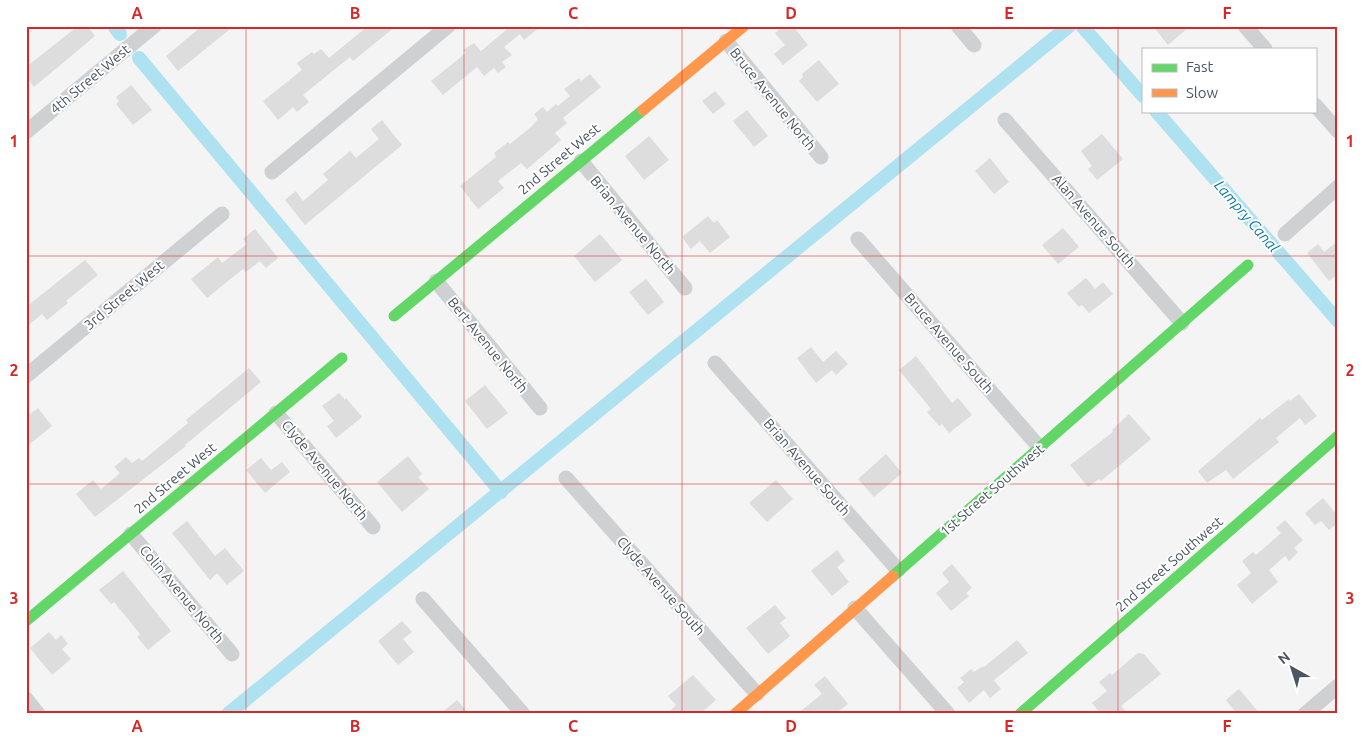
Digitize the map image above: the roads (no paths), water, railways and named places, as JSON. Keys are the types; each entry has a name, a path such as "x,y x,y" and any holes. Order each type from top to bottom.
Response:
{"street":[{"name":"4th Street West","path":"26,132 154,26"},
{"path":"272,172 448,26"},
{"name":"2nd Street West","path":"394,316 744,26"},
{"path":"958,26 974,45"},
{"path":"1246,26 1264,48"},
{"name":"Bruce Avenue North","path":"726,41 821,157"},
{"path":"1316,106 1338,131"},
{"name":"Alan Avenue South","path":"1005,120 1182,322"},
{"name":"Brian Avenue North","path":"581,161 685,288"},
{"path":"1285,234 1338,187"},
{"name":"3rd Street West","path":"26,376 222,214"},
{"name":"Bruce Avenue South","path":"858,239 1040,448"},
{"name":"1st Street Southwest","path":"735,714 1248,265"},
{"name":"Bert Avenue North","path":"436,281 540,408"},
{"name":"2nd Street West","path":"26,621 342,358"},
{"name":"Brian Avenue South","path":"716,363 898,570"},
{"name":"Clyde Avenue North","path":"276,413 373,527"},
{"name":"2nd Street Southwest","path":"1020,714 1338,436"},
{"name":"Clyde Avenue South","path":"566,478 757,694"},
{"name":"Colin Avenue North","path":"131,534 232,654"},
{"path":"423,599 524,714"},
{"path":"855,608 948,714"},
{"path":"1305,714 1338,686"},
{"path":"26,700 38,714"}],"waterway":[{"path":"114,26 120,34"},
{"path":"228,714 1069,26"},
{"name":"Lampry Canal","path":"1082,26 1142,95"},
{"path":"139,58 501,492"},
{"name":"Lampry Canal","path":"1157,112 1338,321"}]}
